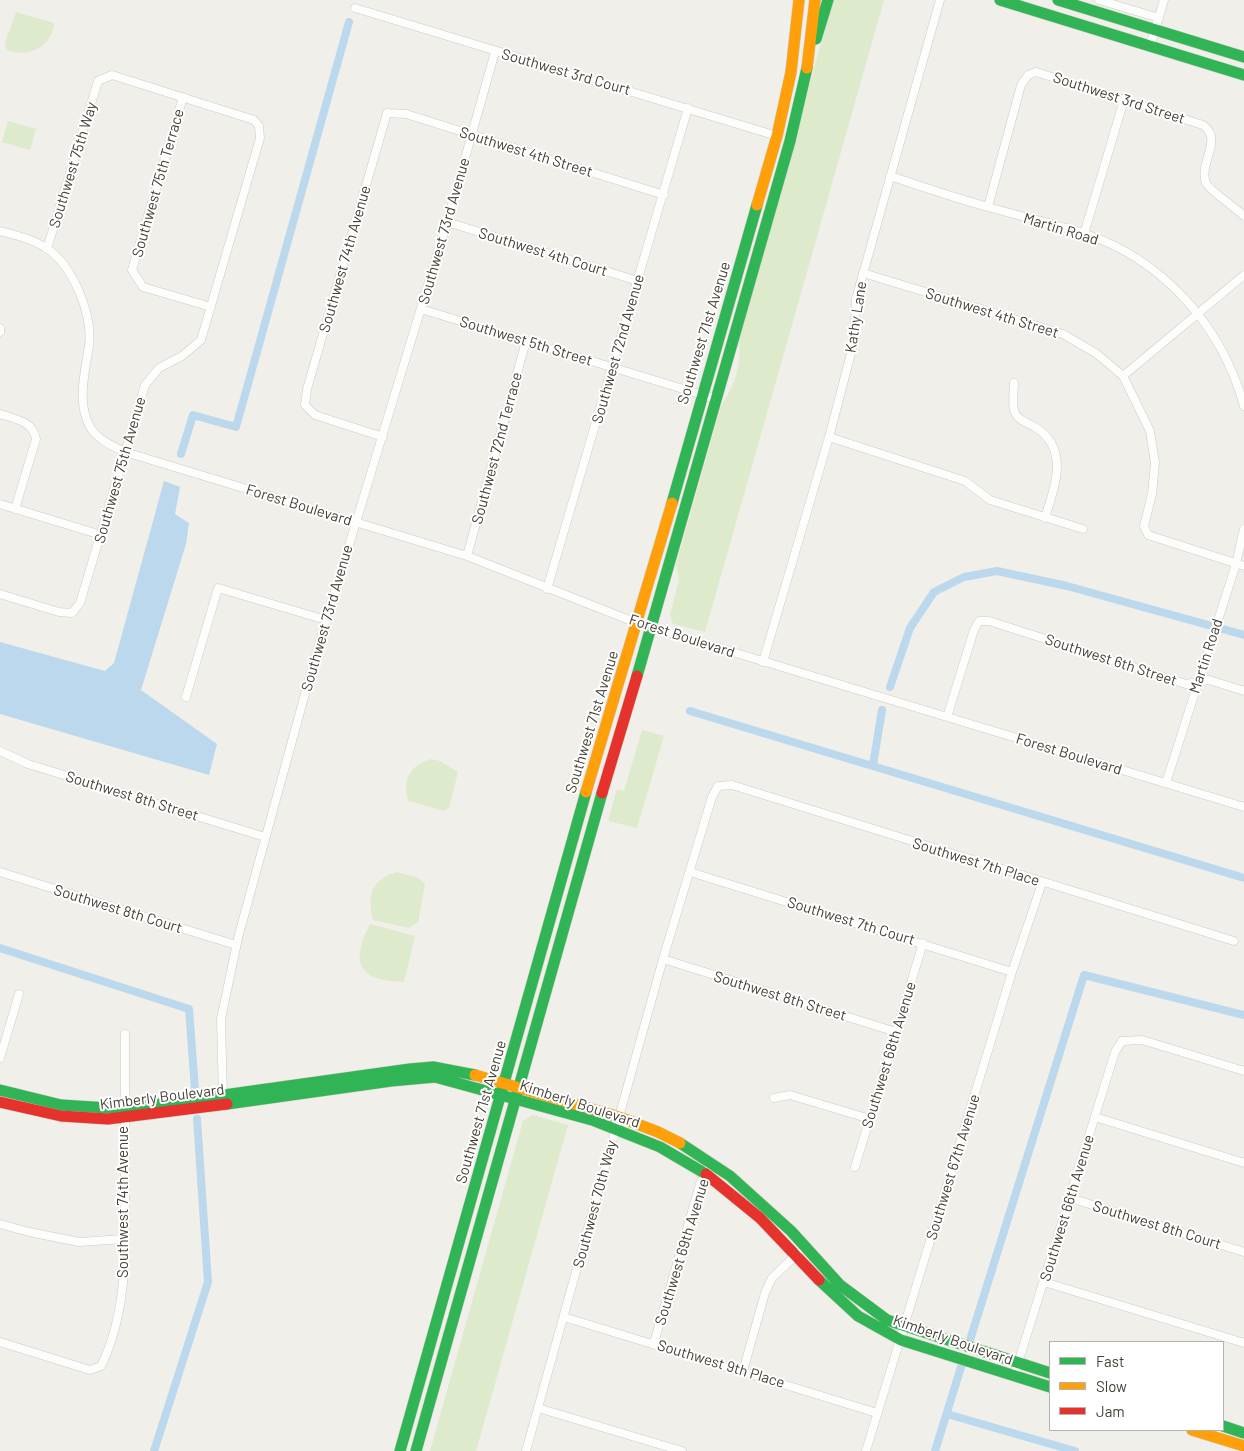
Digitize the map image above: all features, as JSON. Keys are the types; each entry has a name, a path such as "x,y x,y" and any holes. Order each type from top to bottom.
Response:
{"main road":[{"name":"Southwest 71st Avenue","path":"400,1451 590,778 637,623 777,136 790,79 799,0"},
{"name":"Southwest 71st Avenue","path":"416,1451 605,782 652,627 800,100 808,60 815,0"},
{"path":"808,60 828,0"},
{"path":"1000,0 1244,74"},
{"path":"1058,0 1157,24 1244,57"},
{"path":"790,79 798,89 800,100"},
{"name":"Kimberly Boulevard","path":"223,1100 364,1074 433,1067 519,1086 618,1122 706,1173 847,1291 887,1320 904,1328 1049,1373"},
{"name":"Kimberly Boulevard","path":"0,1102 60,1117 94,1121 124,1114 223,1100 435,1077 658,1132 711,1162 761,1203 801,1251 827,1290 857,1316 900,1340 1049,1387"},
{"name":"Kimberly Boulevard","path":"0,1090 67,1108 124,1114"},
{"path":"1224,1426 1244,1433"},
{"path":"1195,1431 1244,1446"}],"street":[{"name":"Kathy Lane","path":"763,662 829,437 854,342 856,299 940,0"},
{"path":"1099,0 1157,24"},
{"path":"1150,46 1164,0"},
{"name":"Southwest 3rd Court","path":"355,8 777,136"},
{"name":"Southwest 73rd Avenue","path":"223,1100 221,1019 236,945 326,620 448,222 495,52"},
{"name":"Southwest 3rd Street","path":"988,207 1021,85 1028,75 1036,72 1203,125 1210,130 1213,138 1204,173 1206,185 1244,216"},
{"name":"Southwest 75th Way","path":"47,248 98,81 112,75 183,97"},
{"name":"Southwest 75th Avenue","path":"0,594 59,612 72,613 80,603 145,385 159,368 182,356 202,340 260,138 259,126 254,120 183,97"},
{"name":"Southwest 75th Terrace","path":"183,97 132,270 143,287 211,307"},
{"path":"1084,234 1124,100"},
{"name":"Southwest 72nd Avenue","path":"547,589 688,108"},
{"name":"Southwest 4th Street","path":"387,113 406,114 664,195"},
{"name":"Southwest 74th Avenue","path":"383,437 315,415 305,405 307,389 387,113"},
{"name":"Martin Road","path":"890,176 988,207 1084,234 1107,243 1150,267 1198,312 1227,357 1244,406"},
{"name":"Southwest 4th Court","path":"448,222 638,281"},
{"path":"0,231 47,248 72,276 86,310 89,342 82,391 89,425 106,444 124,452"},
{"name":"Southwest 4th Street","path":"863,273 1063,334 1097,354 1123,376 1150,431 1155,463 1152,494 1144,526 1148,535 1236,564"},
{"path":"1123,376 1244,275"},
{"name":"Southwest 5th Street","path":"421,309 716,399"},
{"name":"Southwest 72nd Terrace","path":"467,556 526,341"},
{"path":"1014,383 1014,411 1020,420 1035,427 1050,440 1057,454 1058,474 1045,518"},
{"path":"0,414 27,423 35,431 36,439 15,509"},
{"path":"829,437 965,481 990,500 1083,529"},
{"name":"Forest Boulevard","path":"124,452 467,556 637,623 1244,807"},
{"path":"0,504 101,536"},
{"name":"Martin Road","path":"1166,783 1236,564 1244,529"},
{"path":"1236,564 1244,566"},
{"path":"186,697 218,588 326,620"},
{"name":"Southwest 6th Street","path":"947,717 974,630 979,621 989,621 1186,684 1197,684 1209,680 1244,691"},
{"name":"Southwest 8th Street","path":"0,751 28,764 265,837"},
{"name":"Southwest 7th Place","path":"718,786 732,785 1042,883 1234,941"},
{"name":"Southwest 70th Way","path":"526,1451 663,959 712,796 718,786"},
{"name":"Southwest 8th Court","path":"0,872 236,945"},
{"name":"Southwest 7th Court","path":"690,872 924,943 1012,972"},
{"name":"Southwest 67th Avenue","path":"866,1451 1012,972 1042,883"},
{"name":"Southwest 68th Avenue","path":"855,1168 924,943"},
{"name":"Southwest 8th Street","path":"663,959 896,1032"},
{"path":"0,1058 19,994"},
{"name":"Southwest 74th Avenue","path":"0,1342 90,1370 101,1366 111,1346 122,1297 125,1034"},
{"name":"Southwest 66th Avenue","path":"1014,1376 1114,1052 1122,1041 1142,1040 1244,1072"},
{"path":"774,1098 790,1095 870,1119"},
{"path":"1095,1117 1244,1163"},
{"name":"Southwest 69th Avenue","path":"654,1343 700,1184 711,1162"},
{"name":"Southwest 8th Court","path":"1070,1198 1244,1252"},
{"path":"0,1224 79,1242 124,1239"},
{"path":"743,1371 765,1292 772,1278 801,1251"},
{"path":"1044,1282 1244,1343"},
{"name":"Southwest 9th Place","path":"564,1318 654,1343 877,1413"},
{"path":"538,1408 682,1451"}],"green space":[{"path":"833,0 884,0 705,632 673,624 670,615 679,580 676,565 721,406 734,382 738,366 739,339"},
{"path":"16,12 54,23 49,38 44,44 23,53 7,50 5,43"},
{"path":"8,121 36,129 30,150 2,142"},
{"path":"642,730 664,736 637,828 608,821 617,789 624,791"},
{"path":"431,759 440,761 458,772 449,808 444,811 409,801 407,793 406,787 409,775 418,766"},
{"path":"397,872 418,878 425,884 418,922 409,928 373,920 371,911 371,896 376,884 388,875"},
{"path":"370,924 415,936 404,982 376,978 362,967 360,949"},
{"path":"533,1115 568,1125 476,1451 430,1451 523,1121"}],"water":[{"path":"164,481 180,487 175,514 189,523 186,544 141,690 217,744 209,775 0,714 0,642 105,671 114,663"}],"waterway":[{"path":"181,454 193,415 236,427 349,22"},
{"path":"890,687 910,628 934,592 964,577 997,571 1067,586 1244,635"},
{"path":"873,765 882,710"},
{"path":"690,711 1244,878"},
{"path":"0,948 189,1009 195,1089"},
{"path":"970,1340 1084,975 1244,1015"},
{"path":"154,1451 208,1282 197,1119"},
{"path":"935,1451 961,1367"},
{"path":"947,1414 1075,1451"}],"traffic: fast":[{"path":"816,39 828,0"},
{"path":"1000,0 1244,75"},
{"path":"1058,0 1244,57"},
{"path":"637,676 790,141 807,68"},
{"path":"672,503 757,205"},
{"path":"400,1451 586,792"},
{"path":"416,1451 602,793"},
{"path":"0,1090 61,1105 124,1109 410,1069 433,1067 475,1075"},
{"path":"227,1104 391,1081 435,1077 592,1120 660,1147 706,1174"},
{"path":"680,1143 730,1176 791,1231 840,1285 887,1320 1049,1373"},
{"path":"819,1280 858,1316 901,1340 1049,1387"},
{"path":"1224,1426 1244,1433"}],"traffic: slow":[{"path":"757,205 777,136 791,72 799,0"},
{"path":"807,68 815,0"},
{"path":"586,792 672,503"},
{"path":"475,1075 619,1117 680,1143"},
{"path":"1195,1431 1244,1446"}],"traffic: jam":[{"path":"602,793 637,676"},
{"path":"0,1102 61,1116 108,1119 227,1104"},
{"path":"706,1174 760,1218 819,1280"}]}
